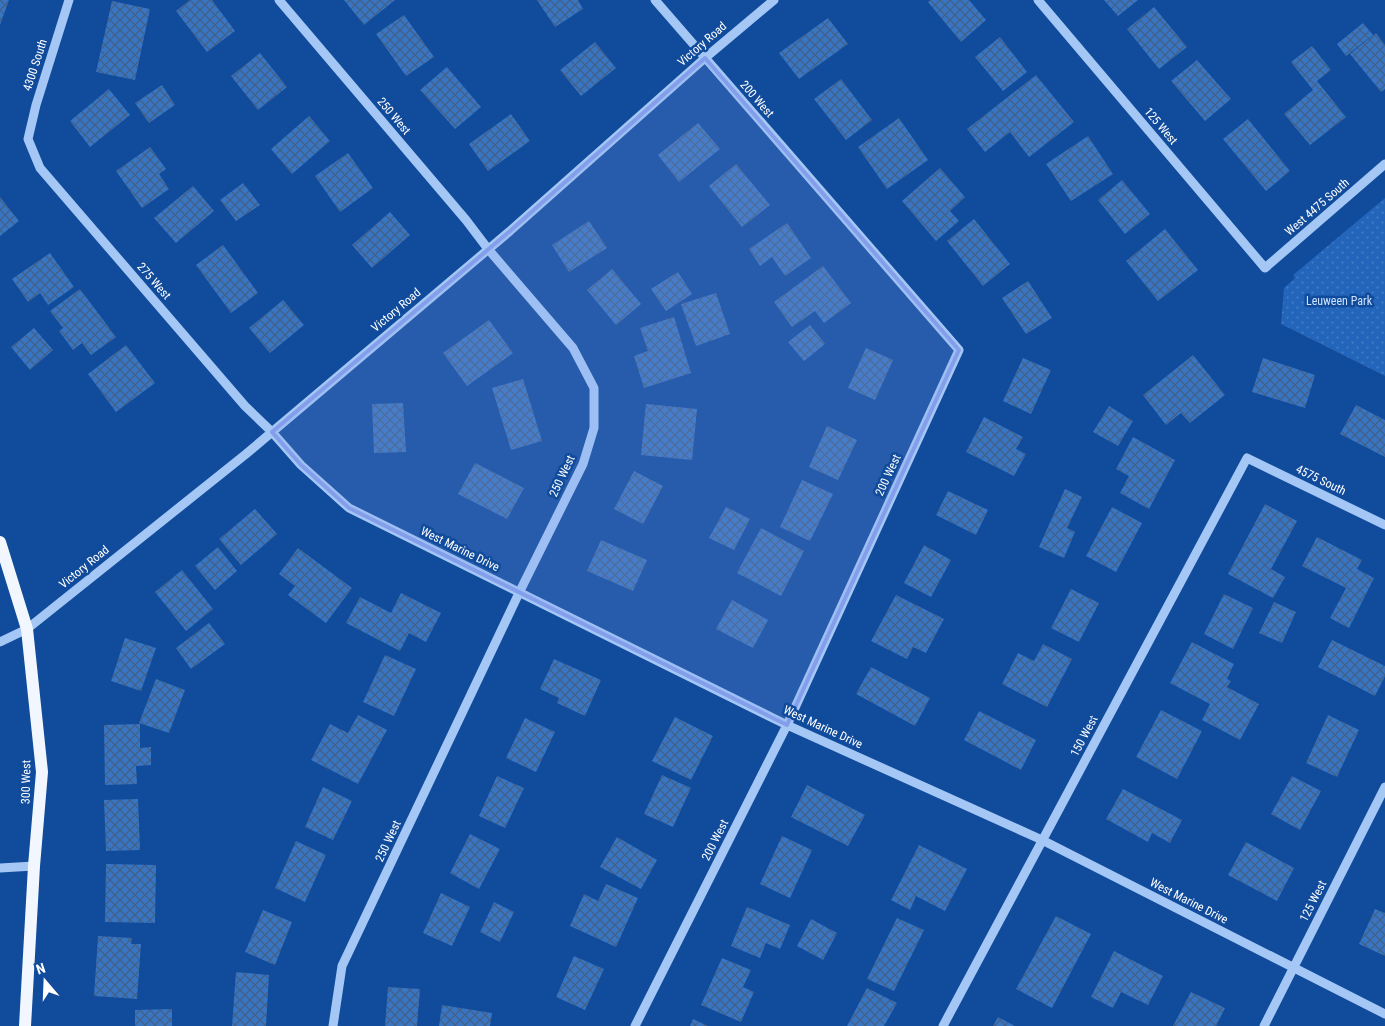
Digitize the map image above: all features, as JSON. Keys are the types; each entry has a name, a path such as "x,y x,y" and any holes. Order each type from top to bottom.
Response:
{"main road":[{"name":"300 West","path":"0,542 27,629 42,772 34,866 25,1026"}],"street":[{"name":"4300 South","path":"28,139 36,105 69,0"},
{"name":"250 West","path":"279,0 573,348 594,388 594,428 583,464 519,593 342,966 333,1026"},
{"name":"200 West","path":"634,1026 787,725 958,350 654,0"},
{"name":"Victory Road","path":"0,642 27,629 272,432 517,225 705,58 774,0"},
{"name":"125 West","path":"1038,0 1265,268"},
{"name":"275 West","path":"28,139 40,168 245,406 272,432"},
{"name":"West 4475 South","path":"1265,268 1385,164"},
{"name":"West Marine Drive","path":"272,432 301,465 349,508 787,725 1042,840 1385,1014"},
{"name":"4575 South","path":"1247,458 1385,525"},
{"name":"150 West","path":"943,1026 1247,458"},
{"name":"125 West","path":"1264,1026 1385,787"},
{"path":"0,868 34,866"}],"highlighted area":[{"path":"705,58 959,350 787,725 349,508 301,465 272,432 510,231"}],"green space":[{"name":"Leuween Park","path":"1385,198 1385,376 1281,324 1284,288 1295,278 1293,275"}],"building":[{"path":"0,0 9,0 0,25"},
{"path":"190,0 212,0 235,31 207,52 176,11"},
{"path":"344,0 395,0 364,25"},
{"path":"537,0 578,0 583,9 555,27"},
{"path":"930,0 969,0 986,20 961,42 928,2"},
{"path":"1104,0 1138,0 1118,16"},
{"path":"112,1 150,9 135,80 96,72"},
{"path":"1154,7 1187,47 1159,69 1127,29"},
{"path":"404,15 434,57 406,76 376,34"},
{"path":"828,18 848,44 799,79 779,53"},
{"path":"1363,23 1373,35 1346,56 1337,44"},
{"path":"1376,33 1385,45 1385,89 1381,92 1350,54"},
{"path":"1000,37 1027,72 1003,91 975,57"},
{"path":"595,42 616,68 581,96 560,70"},
{"path":"1312,46 1331,70 1317,81 1346,117 1310,145 1284,114 1313,90 1291,62"},
{"path":"260,53 287,87 258,110 231,76"},
{"path":"1197,60 1231,99 1205,121 1171,81"},
{"path":"447,67 481,107 455,129 420,90"},
{"path":"1036,75 1074,122 1029,157 1010,132 985,152 967,129"},
{"path":"841,79 872,120 846,140 814,99"},
{"path":"162,85 175,105 149,123 135,103"},
{"path":"109,89 130,115 90,147 70,121"},
{"path":"511,114 530,141 488,171 469,144"},
{"path":"309,116 330,141 292,174 271,149"},
{"path":"899,118 928,160 887,189 858,147"},
{"path":"1248,119 1290,171 1266,191 1223,139"},
{"path":"698,123 720,149 679,182 658,155"},
{"path":"1088,136 1113,174 1071,201 1046,164"},
{"path":"150,147 166,169 159,174 169,189 142,208 116,171"},
{"path":"348,153 373,188 340,212 315,176"},
{"path":"736,164 770,205 742,227 709,186"},
{"path":"940,168 965,197 950,211 959,221 936,241 902,201"},
{"path":"1122,180 1150,214 1125,234 1098,200"},
{"path":"243,183 260,205 236,221 220,200"},
{"path":"193,186 214,211 176,243 154,218"},
{"path":"0,197 19,221 0,236"},
{"path":"390,212 410,235 372,268 352,245"},
{"path":"974,219 1010,264 983,286 947,241"},
{"path":"589,221 607,248 569,272 552,245"},
{"path":"787,223 811,258 785,276 772,257 760,266 749,249"},
{"path":"1165,229 1198,270 1158,301 1126,261"},
{"path":"223,245 258,293 231,313 196,265"},
{"path":"50,253 74,287 48,305 40,293 28,302 12,279"},
{"path":"823,266 851,303 824,323 815,311 792,327 774,302"},
{"path":"612,269 641,304 616,325 587,290"},
{"path":"678,272 692,294 666,311 651,289"},
{"path":"1028,281 1052,318 1026,334 1002,298"},
{"path":"80,289 116,337 91,355 82,343 73,350 59,331 63,328 50,311"},
{"path":"716,293 730,334 696,346 681,304"},
{"path":"283,300 304,325 270,353 249,328"},
{"path":"674,317 691,373 644,388 634,356 648,351 640,328"},
{"path":"489,320 513,353 467,386 443,353"},
{"path":"810,325 825,344 804,361 788,342"},
{"path":"34,328 53,350 30,370 11,347"},
{"path":"126,345 155,383 116,412 88,374"},
{"path":"866,348 893,360 875,400 848,388"},
{"path":"1193,355 1225,395 1190,423 1181,413 1166,425 1143,395"},
{"path":"1023,358 1051,370 1031,414 1003,401"},
{"path":"1263,358 1315,375 1305,408 1252,392"},
{"path":"523,379 542,441 511,450 492,388"},
{"path":"403,403 406,452 374,453 372,404"},
{"path":"646,404 697,409 692,460 641,455"},
{"path":"1356,405 1385,420 1385,457 1340,434"},
{"path":"1109,406 1133,421 1118,446 1093,432"},
{"path":"984,417 1023,437 1016,449 1026,454 1014,476 966,452"},
{"path":"827,426 857,440 838,480 809,467"},
{"path":"1133,437 1175,460 1149,509 1120,493 1129,476 1116,469"},
{"path":"475,463 524,488 507,519 458,494"},
{"path":"634,471 663,486 643,524 614,509"},
{"path":"802,480 833,494 810,541 780,527"},
{"path":"1065,489 1082,497 1067,528 1075,532 1064,558 1039,547"},
{"path":"948,491 988,510 976,535 936,515"},
{"path":"1265,504 1297,521 1271,569 1285,577 1273,598 1228,574"},
{"path":"726,507 750,519 734,550 709,538"},
{"path":"1112,507 1142,523 1116,572 1086,556"},
{"path":"255,509 277,534 241,565 219,539"},
{"path":"761,528 804,551 781,596 737,573"},
{"path":"1317,537 1362,560 1357,569 1374,578 1349,628 1330,618 1346,588 1302,566"},
{"path":"601,540 647,560 633,591 587,571"},
{"path":"924,545 951,560 931,597 904,583"},
{"path":"218,547 237,571 215,590 195,566"},
{"path":"298,548 352,588 326,623 288,595 295,586 279,574"},
{"path":"182,570 213,609 186,631 155,592"},
{"path":"1071,589 1099,603 1079,642 1051,628"},
{"path":"401,593 441,613 426,642 409,633 400,651 346,623 360,597 391,613"},
{"path":"1224,594 1253,608 1233,649 1204,634"},
{"path":"896,595 944,619 926,653 913,647 907,659 871,641"},
{"path":"732,600 768,620 753,648 716,629"},
{"path":"1274,602 1296,612 1282,643 1259,633"},
{"path":"209,623 225,644 191,669 176,648"},
{"path":"125,638 156,648 141,691 111,681"},
{"path":"1332,640 1385,666 1385,676 1375,696 1318,667"},
{"path":"1192,642 1234,664 1227,679 1231,681 1227,687 1259,704 1240,740 1202,720 1210,704 1170,683"},
{"path":"1043,644 1072,659 1047,707 1002,684 1018,653 1034,661"},
{"path":"385,655 416,669 394,716 363,702"},
{"path":"554,659 601,680 585,716 557,703 559,698 540,689"},
{"path":"871,667 930,698 915,726 856,694"},
{"path":"156,679 185,690 169,733 139,723"},
{"path":"1161,710 1202,731 1177,779 1136,757"},
{"path":"979,711 1036,740 1021,770 964,740"},
{"path":"358,715 387,730 358,784 311,760 330,724 348,733"},
{"path":"1328,715 1359,730 1337,777 1306,763"},
{"path":"675,717 713,736 691,780 652,761"},
{"path":"525,718 555,732 536,772 506,758"},
{"path":"140,724 140,748 151,747 151,765 136,766 137,784 105,785 104,725"},
{"path":"662,775 691,788 673,827 644,814"},
{"path":"497,776 524,788 505,828 479,816"},
{"path":"1292,776 1321,791 1300,830 1271,814"},
{"path":"807,785 865,815 848,846 791,817"},
{"path":"323,787 352,801 333,840 305,827"},
{"path":"1123,789 1182,820 1170,843 1152,833 1148,842 1106,819"},
{"path":"138,799 140,850 106,851 104,800"},
{"path":"470,834 500,849 479,889 450,873"},
{"path":"782,836 812,850 790,898 760,884"},
{"path":"617,837 657,860 641,889 600,867"},
{"path":"296,841 326,855 305,902 275,888"},
{"path":"1246,842 1294,868 1277,901 1228,875"},
{"path":"919,845 967,869 945,911 916,896 910,910 891,900"},
{"path":"106,864 156,865 155,923 105,922"},
{"path":"606,884 638,898 616,947 570,926 584,894 598,901"},
{"path":"441,893 470,907 452,946 423,933"},
{"path":"494,902 514,912 500,942 480,932"},
{"path":"747,907 790,925 780,949 766,943 760,958 731,946"},
{"path":"1375,909 1385,913 1385,956 1359,944"},
{"path":"263,910 292,922 275,965 245,952"},
{"path":"1056,916 1091,934 1052,1008 1016,989"},
{"path":"897,918 924,930 894,991 867,979"},
{"path":"811,919 837,933 823,960 797,946"},
{"path":"98,936 132,938 131,944 141,944 137,999 94,996"},
{"path":"1114,951 1163,976 1148,1005 1121,992 1113,1008 1091,997"},
{"path":"574,956 604,969 585,1010 556,997"},
{"path":"722,958 751,970 743,987 754,992 741,1022 701,1005"},
{"path":"236,972 269,975 266,1026 232,1026"},
{"path":"388,987 420,989 417,1026 385,1026"},
{"path":"867,988 897,1003 884,1026 847,1026"},
{"path":"1191,992 1225,1008 1216,1026 1173,1026"},
{"path":"442,1005 492,1013 490,1026 439,1026"},
{"path":"172,1009 172,1026 135,1026 135,1010"},
{"path":"998,1017 1015,1026 993,1026"},
{"path":"693,1019 708,1026 690,1026"}]}
